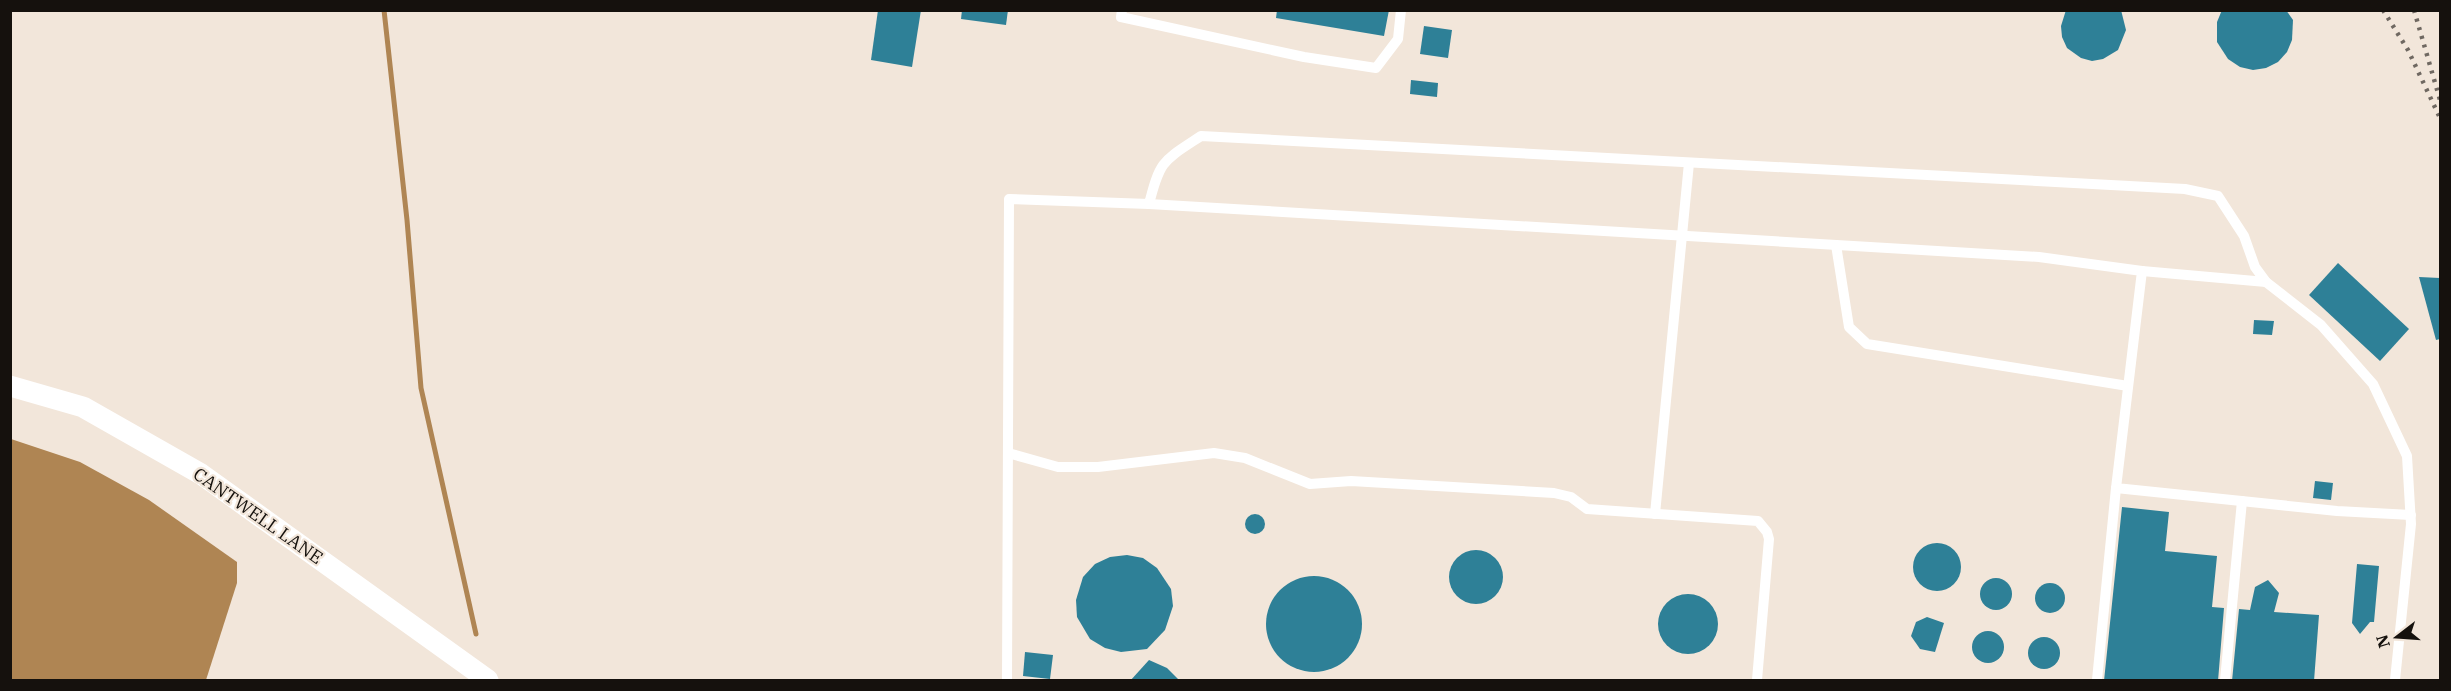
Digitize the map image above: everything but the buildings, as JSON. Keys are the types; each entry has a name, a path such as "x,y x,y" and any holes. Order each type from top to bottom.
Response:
{"street":[{"name":"CANTWELL LANE","path":"10,386 83,407 201,474 488,681"}],"lane":[{"path":"1122,10 1121,17 1304,57 1376,68 1398,39 1401,10"},
{"path":"1149,204 1158,170 1170,157 1201,136 2185,189 2218,196 2244,236 2254,267 2266,282 2321,325 2373,384 2407,456 2411,515 2395,681"},
{"path":"1655,514 1689,163"},
{"path":"1006,681 1009,199 1149,204 2039,257 2142,271 2266,282"},
{"path":"1836,245 1849,327 1867,344 2128,386"},
{"path":"2097,681 2116,488 2142,271"},
{"path":"1008,453 1058,467 1098,467 1214,453 1245,458 1310,484 1351,481 1554,492 1571,497 1587,509 1758,521 1767,532 1768,539 1757,681"},
{"path":"2116,488 2337,511 2411,515"},
{"path":"2225,681 2242,501"}],"shaded area":[{"path":"11,439 80,462 149,500 237,562 237,583 206,680 11,680"}],"waterway":[{"path":"384,10 407,220 421,388 476,634"}],"railway":[{"path":"2383,10 2408,50 2440,118"},
{"path":"2414,10 2440,100"}]}
